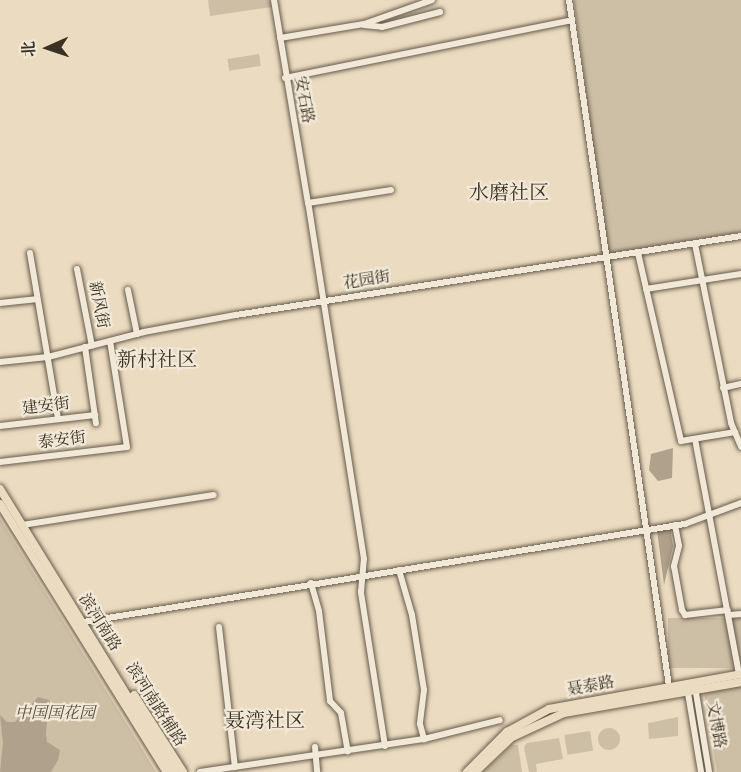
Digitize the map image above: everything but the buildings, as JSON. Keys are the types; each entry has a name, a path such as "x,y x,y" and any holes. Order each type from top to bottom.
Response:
{"main road":[{"name":"滨河南路","path":"0,489 3,503 174,772"},
{"name":"滨河南路","path":"3,503 22,525 83,622 100,657"},
{"name":"滨河南路辅路","path":"100,657 165,772"},
{"name":"滨河南路辅路","path":"100,657 183,772"},
{"name":"聂泰路","path":"476,772 512,737 564,713 740,677"},
{"name":"聂泰路","path":"467,772 507,732 549,709 669,686 691,687"}],"street":[{"name":"安石路","path":"274,0 364,559 361,592 384,746"},
{"path":"280,38 364,24 432,0"},
{"path":"569,0 669,686"},
{"path":"364,24 382,27 440,12"},
{"path":"285,78 572,20"},
{"path":"308,204 392,190"},
{"name":"花园街","path":"0,362 48,357 137,334 324,302 741,236"},
{"path":"695,244 700,281 723,388 741,447"},
{"path":"30,253 58,419"},
{"path":"638,253 681,441 735,432"},
{"name":"新风街","path":"77,269 96,423"},
{"path":"646,289 741,274"},
{"path":"128,290 137,334"},
{"path":"0,303 36,299"},
{"name":"泰安街","path":"0,462 127,447 110,341"},
{"path":"723,388 741,384"},
{"name":"建安街","path":"0,426 95,415"},
{"path":"695,439 740,677"},
{"path":"22,525 214,495"},
{"path":"83,622 675,525 710,517 741,503"},
{"path":"675,525 679,546 674,566 682,610 685,615 741,614"},
{"path":"399,570 412,615 424,690 420,724 424,739"},
{"path":"311,583 319,611 330,701 341,713 348,751"},
{"path":"219,627 235,767"},
{"name":"文博路","path":"691,687 701,772"},
{"name":"文博路","path":"691,687 709,772"},
{"path":"200,772 384,746 424,739 500,720"},
{"path":"315,747 317,772"},
{"path":"256,764 256,772"}],"green space":[{"path":"208,0 270,0 272,7 210,16"},
{"path":"574,0 741,0 741,232 608,255"},
{"path":"259,54 261,66 229,71 227,59"},
{"name":"中国国花园","path":"0,519 139,744 156,772 0,772"},
{"path":"668,618 741,618 741,668 668,668"},
{"path":"741,686 741,772 717,772 704,693"},
{"path":"678,717 678,736 649,739 648,723"},
{"path":"609,728 617,731 620,739 617,747 609,750 601,747 598,739 601,731"},
{"path":"590,731 593,751 567,755 564,735"},
{"path":"559,738 563,759 536,764 537,772 529,772 524,747 527,743"},
{"path":"511,745 518,745 522,772 483,772"}],"shaded area":[{"path":"673,448 672,478 658,481 649,470 651,454"},
{"path":"670,528 673,546 664,585 657,530"},
{"path":"38,697 49,700 54,707 47,719 46,734 47,742 60,750 58,760 51,772 0,772 3,743 0,715 7,722 15,722"}],"district":[{"name":"水磨社区","path":"509,194"},
{"name":"新村社区","path":"157,361"},
{"name":"聂湾社区","path":"265,722"}]}
